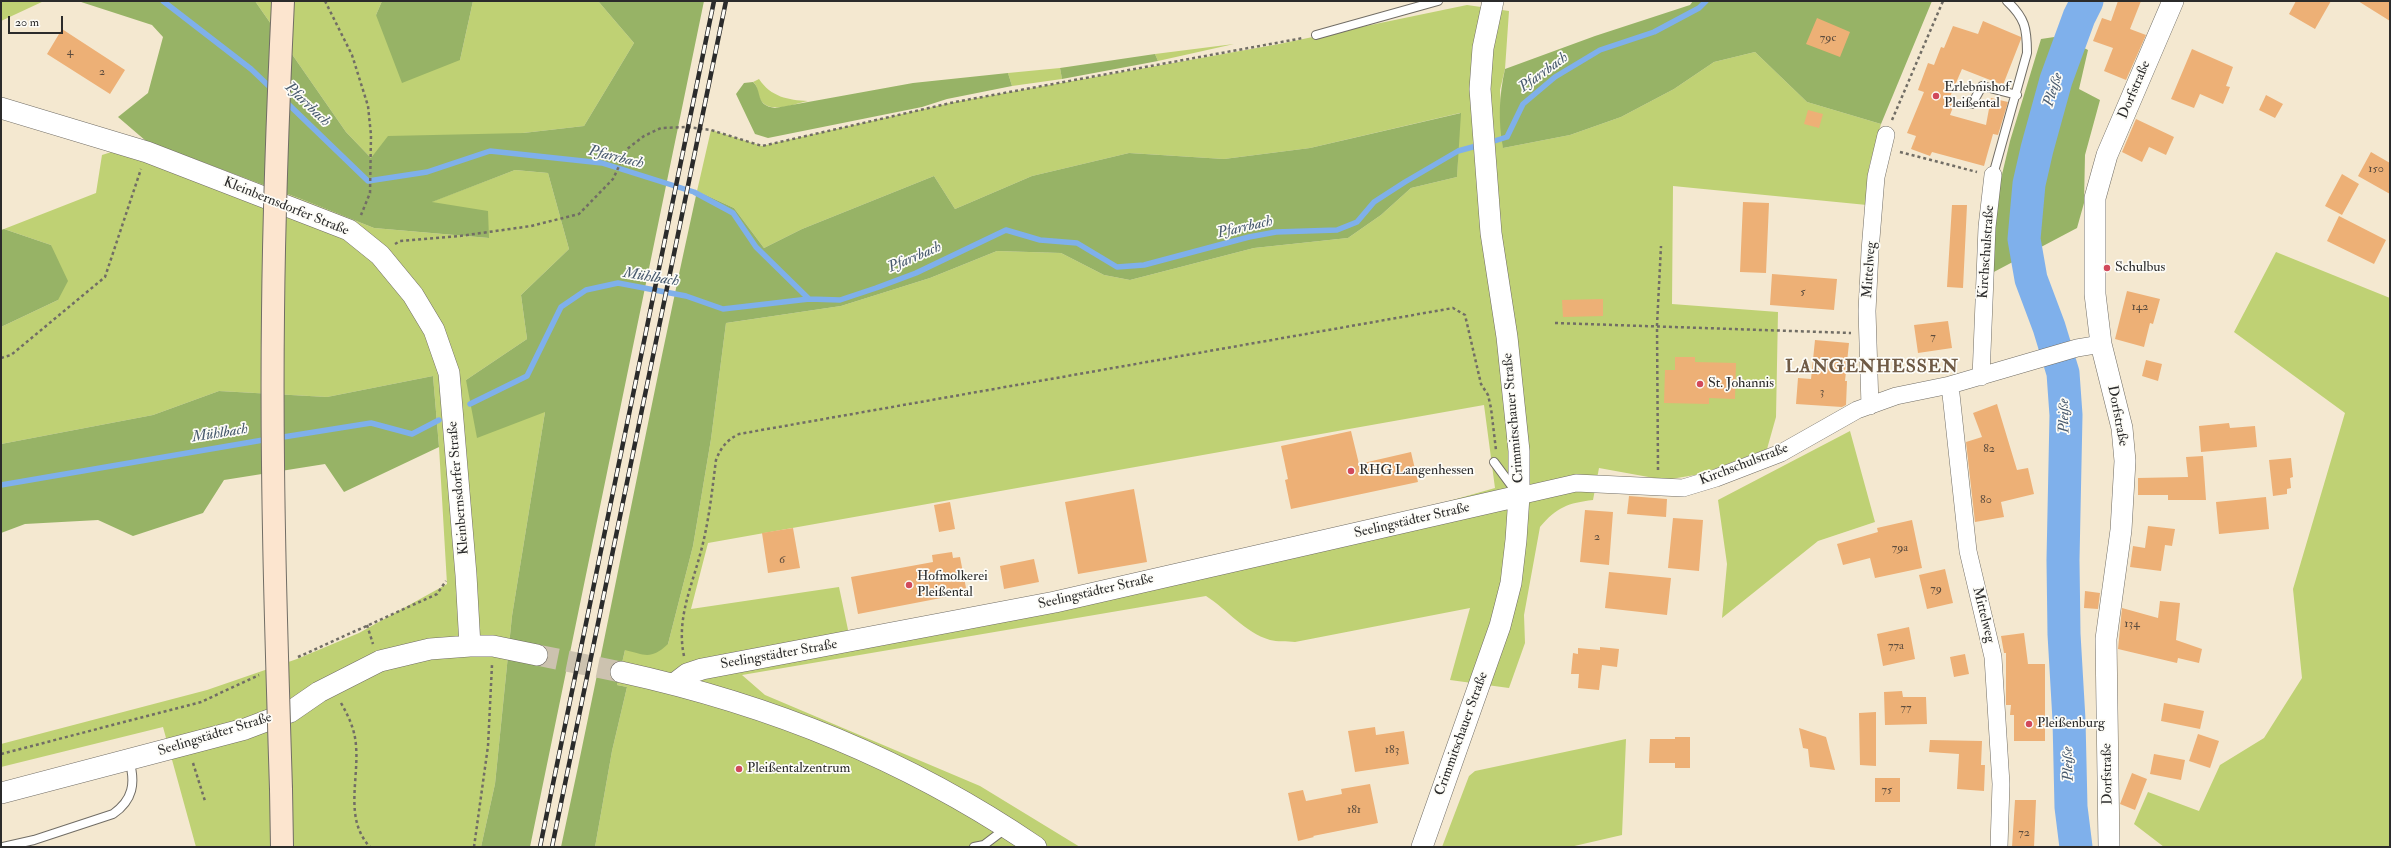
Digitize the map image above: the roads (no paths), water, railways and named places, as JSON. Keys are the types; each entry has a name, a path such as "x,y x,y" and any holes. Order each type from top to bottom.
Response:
{"main road":[{"path":"282,847 275,586 273,316 276,157 283,1"}],"street":[{"name":"Crimmitschauer Straße","path":"1422,847 1500,626 1511,583 1519,496 1519,451 1514,395 1485,171 1482,129 1480,89 1483,48 1493,1"},
{"name":"Dorfstraße","path":"2109,847 2106,639 2122,530 2125,462 2122,428 2101,344 2095,294 2095,198 2107,155 2173,1"},
{"name":"Kleinbernsdorfer Straße","path":"1,108 147,152 350,230 380,255 413,294 431,324 449,373 466,575 470,646"},
{"name":"Mittelweg","path":"1870,406 1867,334 1876,177 1884,141"},
{"name":"Kirchschulstraße","path":"1981,377 1988,227 1993,175"},
{"name":"Kirchschulstraße","path":"1519,496 1576,483 1657,488 1683,488 1716,478 1781,454 1837,420 1870,406 1916,391 1950,385 2028,364 2077,348 2101,344"},
{"name":"Mittelweg","path":"1950,385 1968,551 1993,656 2001,784 1999,847"},
{"name":"Seelingstädter Straße","path":"681,679 702,669 1055,602 1519,496"},
{"name":"Seelingstädter Straße","path":"1,793 245,729 290,712 319,692 380,661 430,649 470,646 493,646 537,656"},
{"name":"Seelingstädter Straße","path":"621,672 681,679 847,742 935,785 1008,828 1036,847"}],"lane":[{"path":"1316,35 1438,1"},
{"path":"1993,175 2017,96 2028,52 2027,32 2020,13 2008,1"},
{"path":"1972,104 1982,86 2017,96"},
{"path":"1494,462 1519,496"},
{"path":"3,847 34,840 113,814 122,807 132,789 133,772 129,760"},
{"path":"974,847 984,845 1008,828"}],"waterway":[{"name":"Pfarrbach","path":"163,1 251,69 273,90"},
{"name":"Pfarrbach","path":"1488,143 1507,137 1523,104 1555,77 1600,50 1654,32 1699,8 1706,1"},
{"name":"Pleiße","path":"2076,847 2071,807 2069,720 2064,634 2063,560 2066,415 2063,373 2049,327 2031,279 2024,239 2029,184 2037,149 2056,80 2079,17 2087,1"},
{"name":"Pfarrbach","path":"285,101 368,181 427,172 490,151 602,163 694,192 733,213 756,247 809,299 840,300 876,288 916,273 1006,230 1040,240 1077,243 1117,267 1144,265 1249,237 1276,232 1337,230 1357,222 1374,202 1405,182 1458,151 1480,145"},
{"name":"Mühlbach","path":"470,404 527,376 561,307 586,290 618,283 686,296 723,309 809,299"},
{"name":"Mühlbach","path":"277,438 371,423 412,434 439,420"},
{"name":"Mühlbach","path":"1,485 269,439"}],"tunnel":[{"path":"537,655 621,672"}],"railway":[{"path":"540,847 714,1"},
{"path":"552,847 726,1"}],"place":[{"name":"Erlebnishof Pleißental","path":"1936,96"},
{"name":"Schulbus","path":"2107,268"},
{"name":"St. Johannis","path":"1700,384"},
{"name":"RHG Langenhessen","path":"1351,471"},
{"name":"Hofmolkerei Pleißental","path":"909,585"},
{"name":"Pleißenburg","path":"2029,724"},
{"name":"Pleißentalzentrum","path":"739,769"}],"district":[{"name":"LANGENHESSEN","path":"1872,368"}]}
